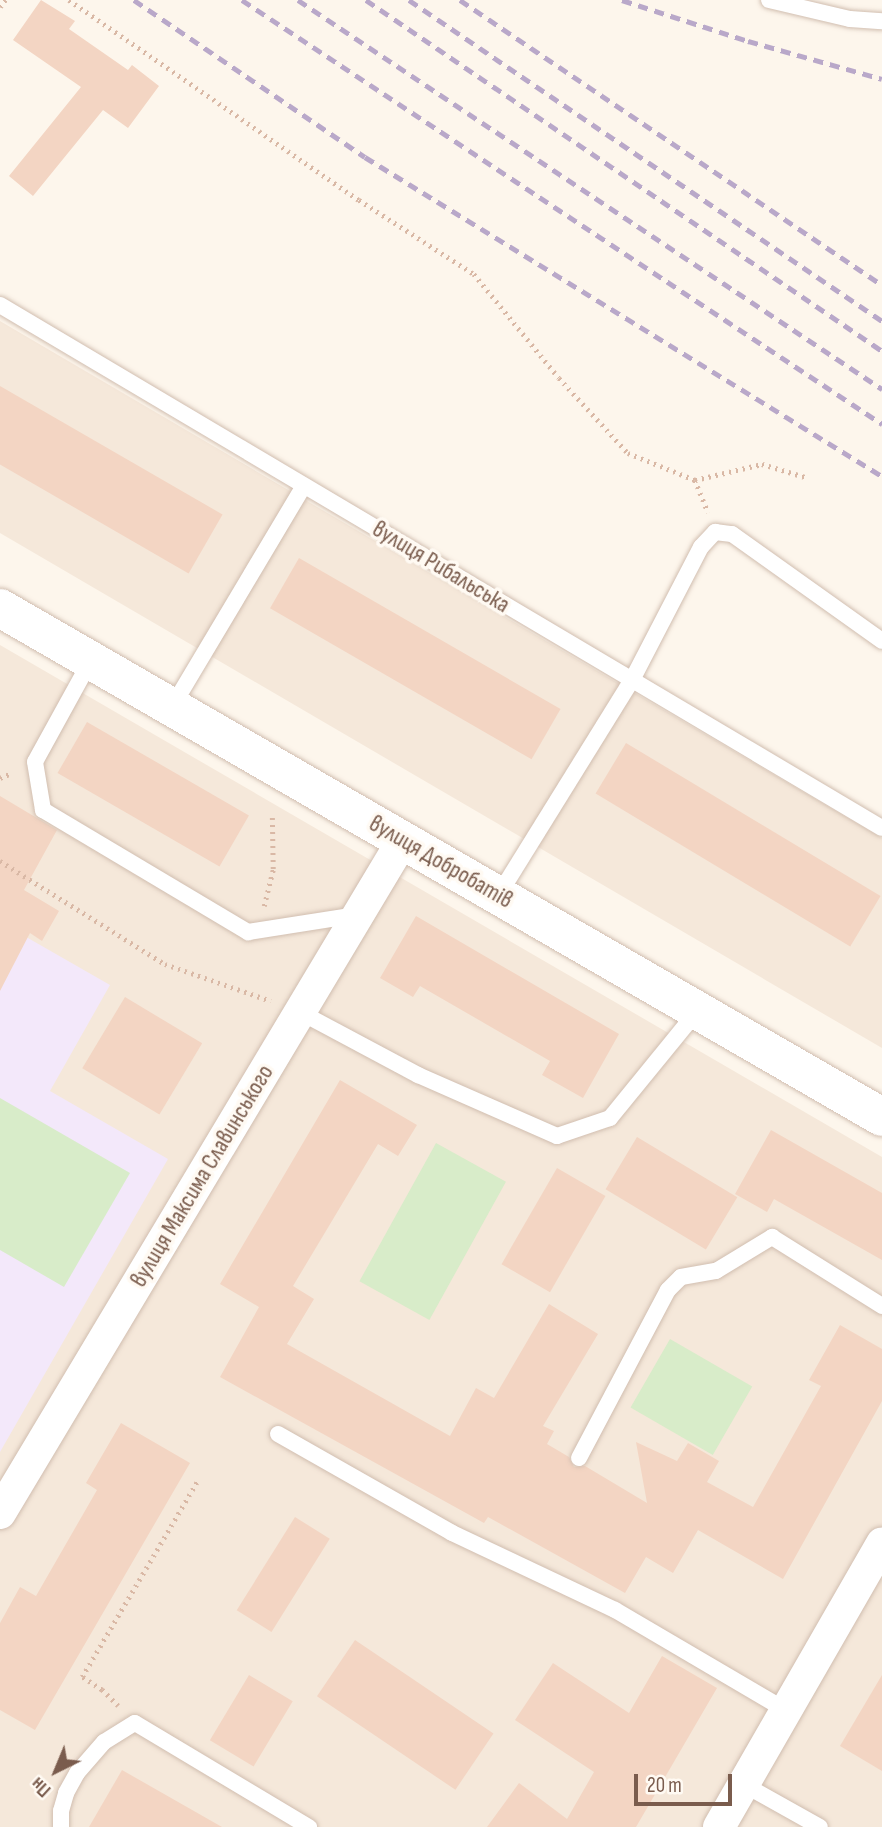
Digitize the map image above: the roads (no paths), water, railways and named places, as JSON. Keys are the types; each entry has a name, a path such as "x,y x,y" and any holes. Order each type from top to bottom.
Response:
{"street":[{"name":"вулиця Добробатів","path":"0,608 882,1117"},
{"name":"вулиця Максима Славинського","path":"0,1513 403,839"},
{"path":"719,1827 784,1709 882,1543"}],"lane":[{"path":"769,0 850,19 882,21"},
{"name":"вулиця Рибальська","path":"0,305 882,828"},
{"path":"172,707 304,486"},
{"path":"498,896 632,680 701,547 715,532 732,534 882,640"},
{"path":"91,660 35,762 43,810 248,932 359,915"},
{"path":"300,1012 418,1075 557,1136 610,1118 698,1010"},
{"path":"579,1458 668,1290 681,1277 716,1271 772,1237 882,1306"},
{"path":"278,1434 452,1533 615,1610 784,1709"},
{"path":"61,1827 63,1802 77,1773 104,1742 135,1723 309,1827"},
{"path":"743,1784 820,1827"}],"railway":[{"path":"134,0 365,157 882,476"},
{"path":"242,0 882,424"},
{"path":"298,0 882,389"},
{"path":"366,0 882,351"},
{"path":"409,0 882,321"},
{"path":"460,0 882,285"},
{"path":"622,0 748,41 882,79"}]}
